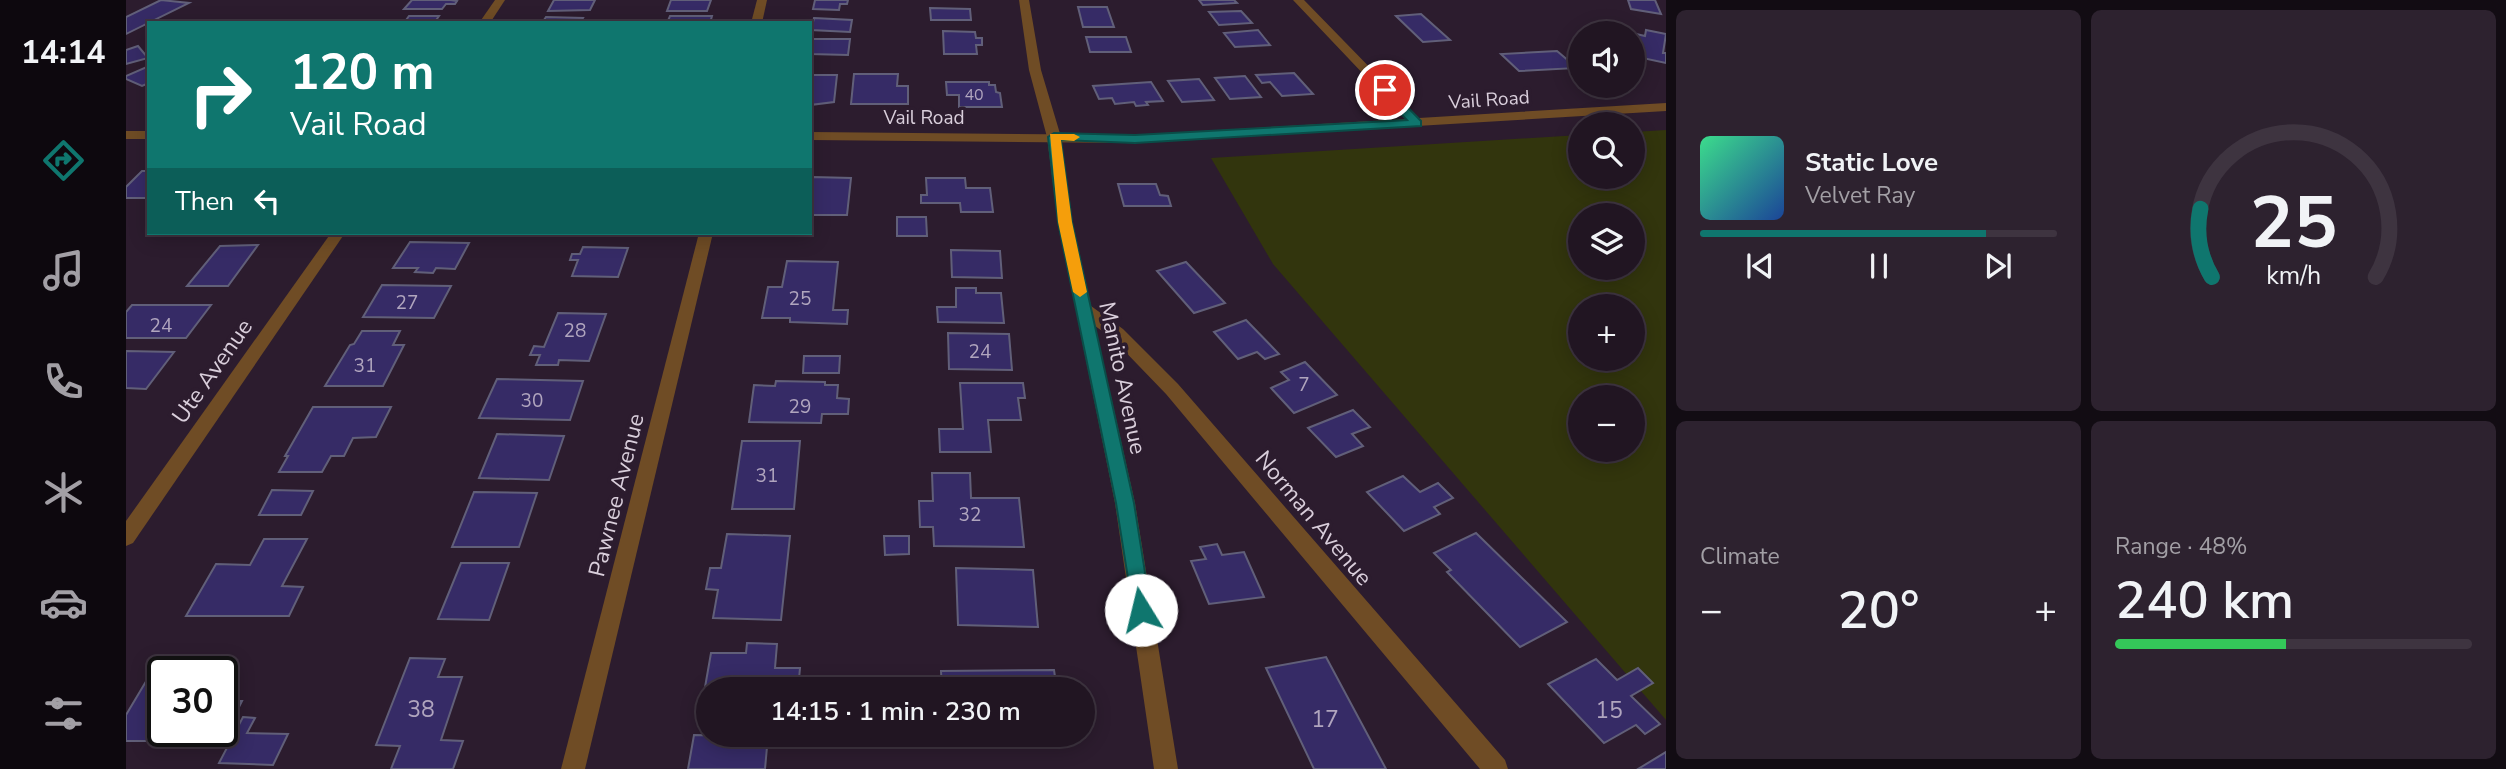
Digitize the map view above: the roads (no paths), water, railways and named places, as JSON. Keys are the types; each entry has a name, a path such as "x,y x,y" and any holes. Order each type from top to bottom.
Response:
{"street":[{"path":"485,21 500,0"},
{"path":"757,21 762,0"},
{"name":"Manito Avenue","path":"1024,0 1035,70 1054,137 1065,222 1125,503 1166,769"},
{"path":"1298,0 1417,123"},
{"name":"Vail Road","path":"812,136 1135,139 1666,107"},
{"path":"126,135 147,135"},
{"name":"Ute Avenue","path":"126,537 337,235"},
{"name":"Pawnee Avenue","path":"573,769 706,235"},
{"name":"Norman Avenue","path":"1084,309 1117,333 1172,388 1496,769"}]}
